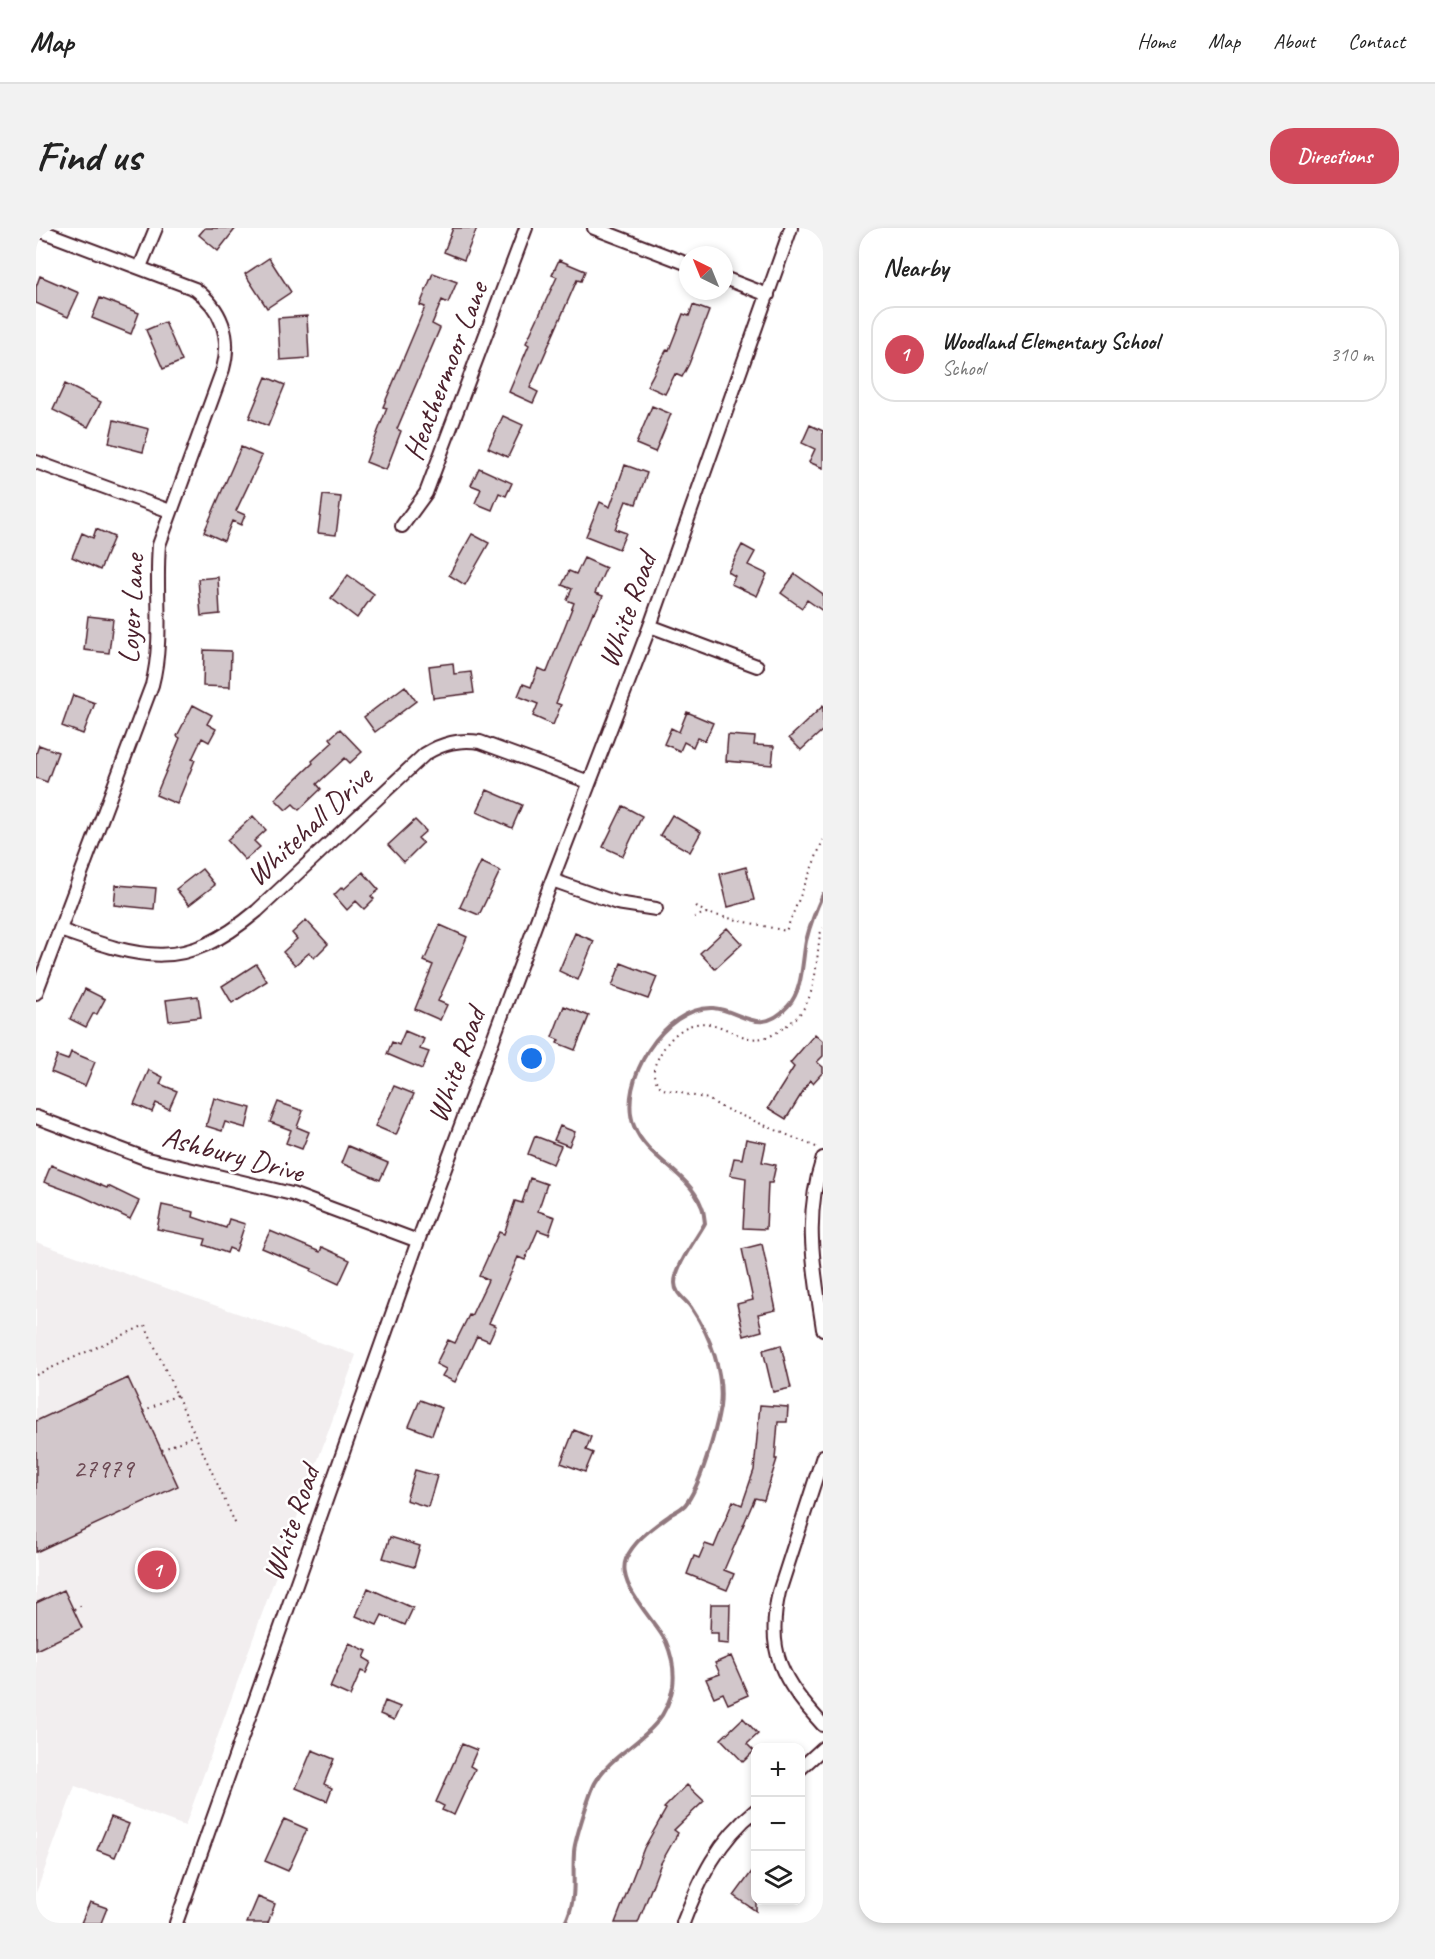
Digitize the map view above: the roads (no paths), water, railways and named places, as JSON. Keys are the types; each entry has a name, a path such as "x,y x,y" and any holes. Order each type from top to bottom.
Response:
{"street":[{"path":"140,267 156,228"},
{"name":"Heathermoor Lane","path":"402,526 426,493 526,228"},
{"path":"594,228 679,261"},
{"name":"White Road","path":"176,1923 418,1241 552,880 650,626 791,228"},
{"name":"Loyer Lane","path":"36,229 186,284 210,302 221,319 226,339 226,359 223,369 159,545 157,567 158,664 152,685 36,993"},
{"path":"733,281 768,295"},
{"path":"36,462 170,511"},
{"path":"650,626 757,666"},
{"name":"Whitehall Drive","path":"60,930 111,948 148,955 180,952 219,939 257,910 425,754 446,744 468,740 480,742 590,782"},
{"path":"552,880 617,903 656,909"},
{"name":"Ashbury Drive","path":"36,1117 147,1159 292,1194 418,1241"},
{"path":"823,1158 816,1179 810,1232 823,1329"},
{"path":"823,1456 779,1592 774,1613 774,1635 781,1666 790,1686 823,1725"},
{"path":"805,1765 823,1748"},
{"path":"685,1923 698,1884 712,1857 730,1833 751,1814"}],"waterway":[{"path":"565,1923 572,1905 575,1847 595,1783 604,1770 650,1730 660,1718 668,1704 673,1686 673,1669 668,1647 661,1633 631,1591 624,1569 626,1559 639,1540 683,1506 691,1497 707,1458 720,1407 720,1381 715,1356 699,1320 677,1291 675,1283 682,1260 705,1223 703,1209 687,1183 657,1157 640,1138 634,1126 631,1108 632,1089 649,1050 662,1033 678,1019 695,1011 713,1008 750,1020 768,1020 788,1006 797,992 806,941 823,894"}],"place":[{"name":"Woodland Elementary School","path":"157,1570"}]}
